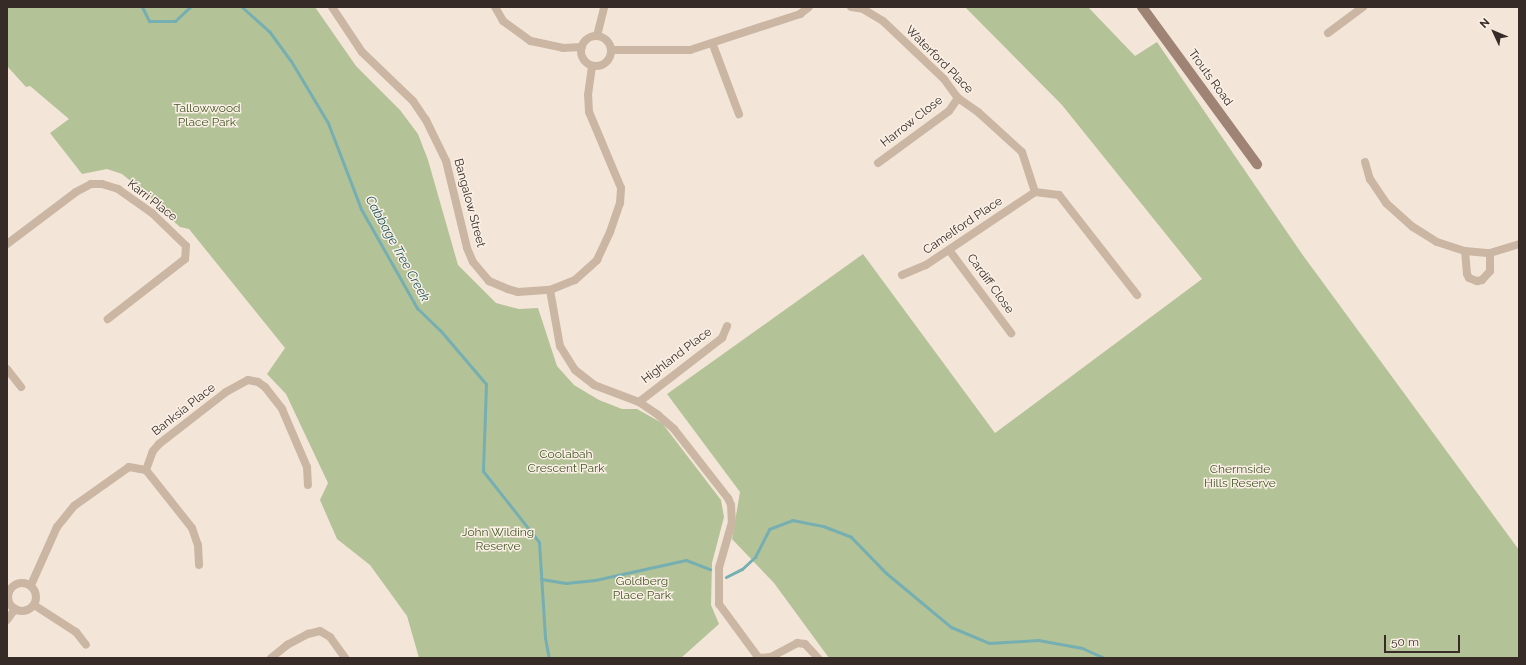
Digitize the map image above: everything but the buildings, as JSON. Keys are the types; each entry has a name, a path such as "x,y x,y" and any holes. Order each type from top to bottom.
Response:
{"street":[{"name":"Bangalow Street","path":"332,7 362,52 413,101 426,120 446,161 467,248 477,268 489,281 508,290 526,292 550,290 575,280 593,266 610,232 620,203 621,188 617,175 594,128 589,112 588,95 592,66"},
{"path":"495,7 503,20 531,41 563,48 582,47"},
{"path":"597,36 604,7"},
{"path":"611,50 675,51 712,44 800,14 809,7"},
{"name":"Waterford Place","path":"851,7 863,9 883,21 944,79 958,98 1022,152 1035,192"},
{"name":"Trouts Road","path":"1142,7 1257,164"},
{"path":"1328,33 1363,7"},
{"path":"597,36 605,39 611,50 606,63 592,66 584,61 582,47 587,39 597,36"},
{"path":"712,44 739,114"},
{"name":"Harrow Close","path":"878,163 949,111 958,98"},
{"path":"1365,162 1376,191 1398,215 1437,242 1465,251 1490,252 1519,244"},
{"name":"Karri Place","path":"7,244 76,192 91,184 102,184 118,189 152,213 186,246 185,259 108,319"},
{"path":"1035,192 1059,194 1137,295"},
{"name":"Camelford Place","path":"902,275 926,265 1035,192"},
{"name":"Cardiff Close","path":"949,250 1011,333"},
{"path":"1465,251 1467,274 1469,278 1477,281 1482,280 1490,271 1490,252"},
{"path":"550,290 560,346 575,370 594,384 639,402 674,429 731,505 732,522 719,568 719,604 757,658 771,657 797,643 805,644 818,658"},
{"name":"Highland Place","path":"639,402 722,338 727,326"},
{"path":"7,370 21,387"},
{"name":"Banksia Place","path":"146,470 153,451 159,444 226,392 248,380 258,382 265,387 282,409 307,467 308,485"},
{"path":"31,585 57,527 74,506 130,467 146,470 192,528 198,545 199,565"},
{"path":"20,583 31,585 36,594 34,605 26,611 15,609 9,602 9,587 20,583"},
{"path":"34,605 76,632 86,645"},
{"path":"7,620 15,609"},
{"path":"271,658 287,645 308,634 320,631 330,637 345,658"}],"green space":[{"name":"Tallowwood Place Park","path":"7,7 315,7 356,66 400,110 418,134 428,160 458,265 496,303 519,309 538,308 557,366 574,385 599,400 622,409 637,409 662,423 721,500 724,517 712,563 711,605 719,624 681,658 419,658 407,616 370,565 337,539 320,500 328,483 286,394 267,374 285,348 189,229 180,227 148,195 122,174 107,169 82,174 50,133 69,119 30,86 26,87 7,66"},
{"name":"Chermside Hills Reserve","path":"965,7 1088,7 1135,56 1157,42 1302,254 1519,550 1519,658 829,658 774,583 732,539 740,492 667,394 863,254 995,433 1202,279 1062,105"}],"waterway":[{"name":"Cabbage Tree Creek","path":"142,7 149,21 175,21 190,7"},
{"name":"Cabbage Tree Creek","path":"242,7 269,31 291,61 328,123 361,209 417,308 440,330 486,384 483,471 539,542 545,638 549,658"},
{"path":"726,577 742,569 755,557 769,529 792,520 823,526 851,537 886,573 951,627 989,643 1038,640 1082,648 1104,658"},
{"path":"541,579 566,583 595,580 686,560 710,569"}],"park label":[{"name":"Coolabah Crescent Park","path":"566,462"},
{"name":"John Wilding Reserve","path":"498,540"},
{"name":"Goldberg Place Park","path":"642,589"}]}
